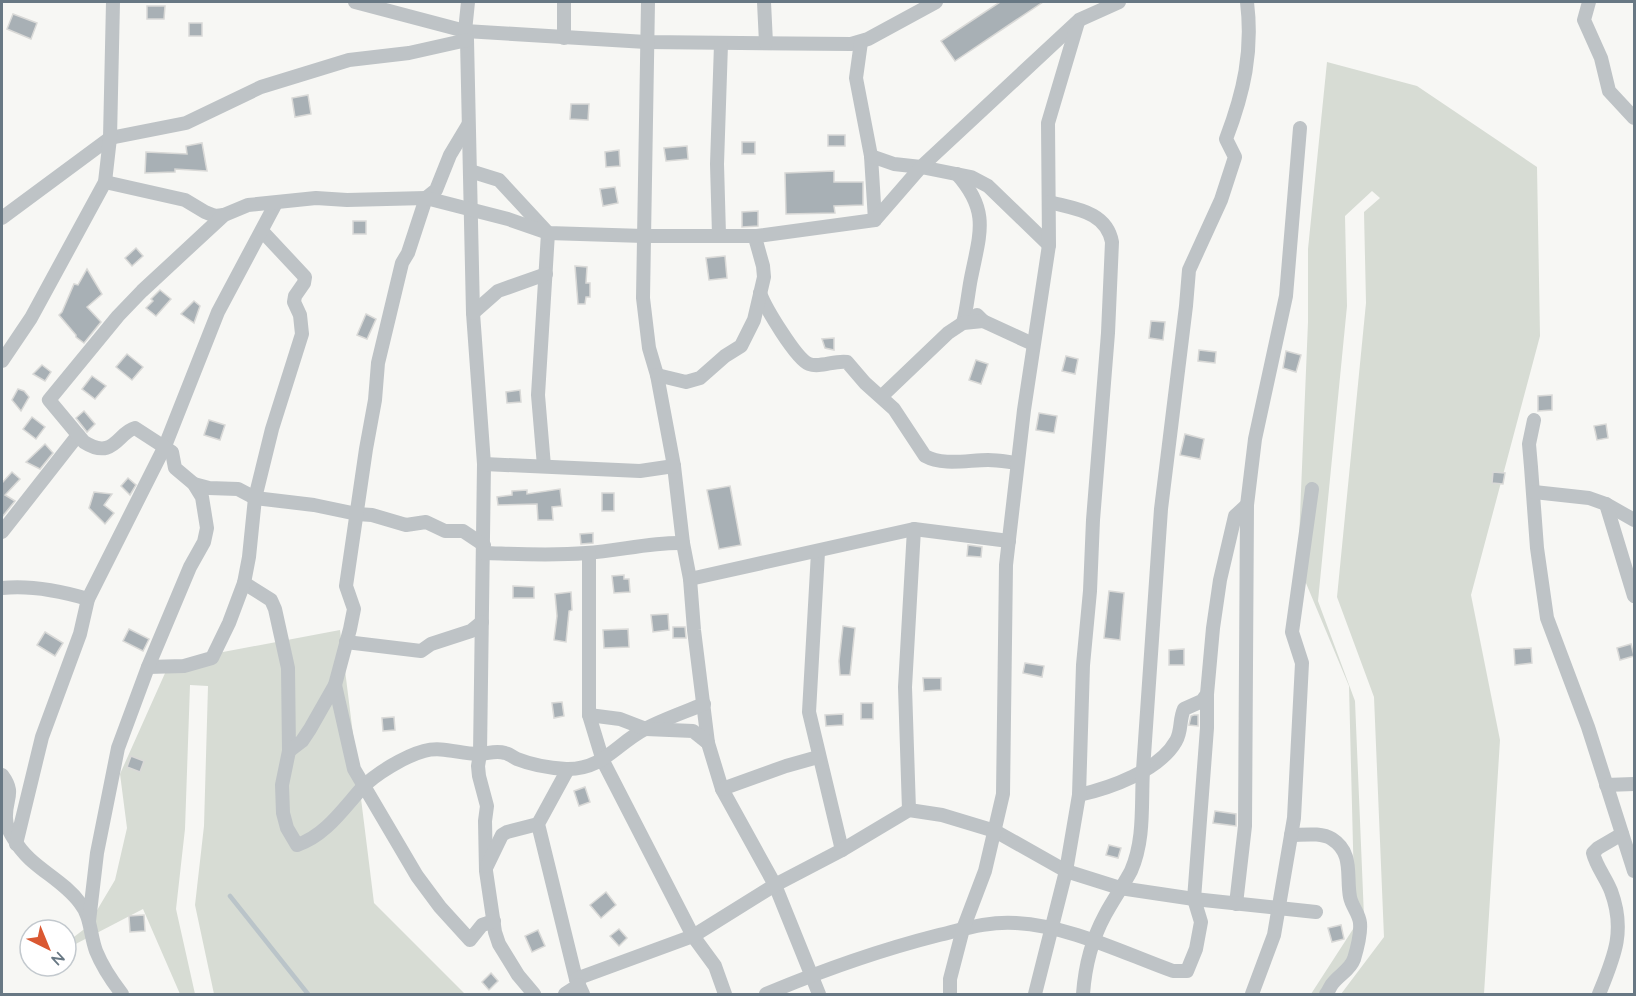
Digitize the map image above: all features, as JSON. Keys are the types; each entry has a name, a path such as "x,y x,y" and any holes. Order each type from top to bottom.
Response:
{"street":[{"path":"2,361 31,318 105,182 110,138 113,2"},
{"path":"355,2 466,36 721,44 851,44 861,42 936,2"},
{"path":"468,2 466,36 473,313 484,464 478,766 487,806 486,871 499,944 518,975 534,994"},
{"path":"564,2 564,38"},
{"path":"648,2 643,298 649,348 657,375 674,466 683,543 690,579 708,743 722,789 775,885 819,994"},
{"path":"764,2 766,43"},
{"path":"105,182 185,200 215,216 224,215 248,205 316,198 347,200 426,198 508,219 548,233 757,236 874,220 921,167 1079,20 1119,2"},
{"path":"1083,994 1093,942 1105,915 1131,870 1141,830 1161,509 1189,270 1221,200 1235,157 1226,139 1239,106 1247,68 1250,28 1247,2"},
{"path":"1589,2 1584,20 1601,58 1609,91 1635,118"},
{"path":"950,994 950,979 963,929 980,889 995,831 1004,783 1006,565 1017,463 1049,245 1048,123 1079,20"},
{"path":"2,218 110,138 186,123 261,87 349,60 409,53 466,36"},
{"path":"861,42 856,78 871,156 874,220"},
{"path":"719,235 717,164 721,44"},
{"path":"289,751 302,741 335,685 354,609 346,586 375,400 378,363 402,263 408,253 426,198 436,190 450,154 468,125"},
{"path":"1236,904 1245,826 1247,505 1255,439 1286,296 1300,128"},
{"path":"871,156 894,164 971,177 988,186 1049,245"},
{"path":"470,171 499,180 548,233 538,395 544,466"},
{"path":"957,174 972,193 980,214 979,244 968,296 969,303 963,323"},
{"path":"16,844 42,737 80,634 88,599 165,446 218,312 276,202"},
{"path":"1035,994 1066,871 1079,795 1083,665 1090,591 1092,520 1108,333 1112,242 1110,232 1104,222 1090,214 1049,202"},
{"path":"88,921 97,853 118,748 148,667 190,567 204,542 207,528 205,505 194,484 175,468 174,455 165,446 135,428 130,429 110,447 91,447 50,403 51,396 118,316 201,234 224,215"},
{"path":"148,667 184,666 212,658 225,633 244,583 255,498 272,429 302,334 300,315 294,302 295,296 304,283 304,277 262,231"},
{"path":"657,375 686,382 700,378 725,356 741,346 754,320 764,276 757,247 757,236"},
{"path":"473,313 498,291 546,273"},
{"path":"760,293 765,308 805,361 815,364 847,362 865,383 882,396 900,417 920,451 932,460 952,462 991,460 1017,463"},
{"path":"969,303 983,321 1033,344"},
{"path":"882,396 948,333 963,323 983,321"},
{"path":"1534,420 1529,444 1537,548 1547,618 1588,727 1635,872"},
{"path":"2,532 78,435"},
{"path":"484,464 640,471 674,466"},
{"path":"194,484 209,488 238,489 255,498 372,515 406,525 426,522 445,531 463,531 484,549 539,556 683,543"},
{"path":"1252,994 1269,952 1280,908 1296,800 1302,663 1292,632 1312,489"},
{"path":"1534,492 1589,498 1606,504 1635,520"},
{"path":"1606,504 1635,596"},
{"path":"766,994 811,975 885,949 1000,922 1053,928 1173,971 1187,971 1196,949 1201,922 1194,899 1207,728 1207,694 1220,580 1235,516 1247,505"},
{"path":"690,579 914,529 1009,541"},
{"path":"909,810 905,687 914,529"},
{"path":"818,552 808,712 842,850"},
{"path":"589,553 589,715 603,761 693,936 715,966 725,994"},
{"path":"244,583 271,600 288,668 289,751 282,785 283,813 287,828 297,845 314,837 328,825 364,786 401,760 425,750 444,749 480,754 493,751 506,753 537,765 568,769 589,766 603,761 625,740 704,704"},
{"path":"2,588 20,586 68,593 88,599"},
{"path":"346,642 422,651 431,644 471,631 482,622"},
{"path":"335,685 352,763 417,876 440,907 467,937 471,939 482,925 494,921"},
{"path":"1079,795 1105,789 1143,770 1164,756 1176,742 1180,733 1184,709 1202,701 1207,694"},
{"path":"589,715 620,719 646,729 693,731 708,743"},
{"path":"722,789 818,757"},
{"path":"568,769 538,824 579,986"},
{"path":"2,775 8,784 10,794 6,817 16,844 45,874 63,886 81,903 96,950 122,994"},
{"path":"1606,785 1635,784"},
{"path":"565,994 693,936 775,885 842,850 909,810 942,815 995,831 1066,871 1120,888 1194,899 1316,912"},
{"path":"486,871 502,835 507,831 538,824"},
{"path":"1599,994 1617,945 1619,918 1611,891 1593,853 1623,834"},
{"path":"1291,835 1320,835 1331,838 1347,859 1349,866 1350,899 1360,924 1358,938 1352,964 1332,984 1326,994"}],"shaded area":[{"path":"1327,62 1417,86 1537,167 1540,336 1471,595 1500,740 1484,994 1341,994 1384,937 1374,697 1337,597 1366,303 1364,212 1380,198 1372,191 1345,216 1347,306 1318,601 1355,701 1365,941 1325,994 1311,994 1355,926 1349,686 1298,564 1308,322 1308,249"},
{"path":"340,630 374,903 465,994 214,994 195,905 204,826 208,686 190,685 185,829 176,909 195,994 180,994 143,909 78,943 78,934 87,927 115,880 127,828 120,774 170,662"}],"building":[{"path":"1000,2 1043,2 955,61 941,41"},
{"path":"147,6 165,6 164,19 147,19"},
{"path":"13,14 37,23 31,39 7,29"},
{"path":"189,23 202,23 202,36 189,36"},
{"path":"308,95 311,114 295,117 292,98"},
{"path":"571,104 589,104 588,120 570,119"},
{"path":"828,135 845,135 845,146 828,146"},
{"path":"742,142 755,142 755,154 742,154"},
{"path":"202,143 207,171 175,169 175,172 145,173 146,152 187,154 186,146"},
{"path":"687,146 688,159 666,161 664,148"},
{"path":"619,150 620,166 606,167 605,152"},
{"path":"834,171 834,182 863,182 863,205 834,206 835,213 786,214 785,173"},
{"path":"615,187 618,203 603,206 600,189"},
{"path":"758,211 758,226 742,227 742,212"},
{"path":"353,221 366,221 366,234 353,234"},
{"path":"136,248 143,256 132,266 125,258"},
{"path":"725,256 727,278 709,280 706,258"},
{"path":"575,266 587,267 586,283 590,283 590,297 586,297 585,304 578,304"},
{"path":"87,269 102,294 87,307 101,322 84,343 76,337 59,315 74,284 78,285"},
{"path":"160,290 171,299 156,316 146,308"},
{"path":"194,301 200,306 194,323 181,314"},
{"path":"366,314 376,319 367,339 357,335"},
{"path":"1151,321 1165,322 1163,340 1149,338"},
{"path":"834,338 834,350 825,348 822,339"},
{"path":"1199,350 1216,352 1215,363 1198,361"},
{"path":"1286,351 1301,355 1296,372 1283,368"},
{"path":"127,354 143,367 132,380 116,367"},
{"path":"1066,356 1078,359 1075,374 1062,371"},
{"path":"976,360 988,364 981,384 969,380"},
{"path":"42,365 51,372 45,381 33,374"},
{"path":"92,376 106,386 95,399 82,389"},
{"path":"18,389 24,391 29,397 21,411 12,400"},
{"path":"520,390 521,402 507,403 506,392"},
{"path":"1552,395 1552,410 1538,411 1538,396"},
{"path":"84,411 95,424 87,432 76,418"},
{"path":"1039,413 1057,416 1054,433 1036,430"},
{"path":"32,417 45,427 36,439 23,429"},
{"path":"209,420 225,425 220,440 204,435"},
{"path":"1606,424 1608,438 1597,440 1594,426"},
{"path":"1185,434 1204,439 1200,459 1180,455"},
{"path":"45,444 53,453 40,469 26,462"},
{"path":"12,472 20,479 5,495 15,501 2,517 2,483"},
{"path":"1493,472 1505,473 1503,484 1492,483"},
{"path":"128,478 136,485 130,495 121,486"},
{"path":"730,486 741,545 719,549 707,490"},
{"path":"560,489 562,506 552,507 553,520 538,520 537,504 498,505 497,497 512,495 512,491 527,490 527,494"},
{"path":"94,492 112,494 104,505 114,513 105,524 89,508"},
{"path":"602,493 614,493 614,511 602,511"},
{"path":"593,533 593,543 581,544 580,534"},
{"path":"968,545 982,547 981,557 967,556"},
{"path":"624,575 624,579 629,579 630,592 614,593 612,576"},
{"path":"513,586 534,587 534,598 513,598"},
{"path":"1109,591 1124,593 1120,640 1104,638"},
{"path":"571,592 572,610 569,611 566,642 554,640 557,616 555,594"},
{"path":"668,614 669,630 653,632 651,615"},
{"path":"843,626 855,628 850,675 840,675 839,661"},
{"path":"673,627 685,627 686,638 673,638"},
{"path":"129,629 149,639 143,651 123,641"},
{"path":"628,629 629,647 604,648 603,630"},
{"path":"45,632 63,643 55,656 37,645"},
{"path":"1631,644 1634,656 1620,660 1617,648"},
{"path":"1531,648 1532,663 1515,665 1514,649"},
{"path":"1184,649 1184,665 1169,665 1169,650"},
{"path":"1025,663 1044,666 1042,677 1023,673"},
{"path":"923,678 941,678 941,690 924,691"},
{"path":"562,702 564,716 554,718 552,703"},
{"path":"861,703 873,703 873,719 861,719"},
{"path":"843,714 843,725 826,726 825,715"},
{"path":"1198,715 1198,726 1189,725 1191,716"},
{"path":"394,717 395,730 383,731 382,718"},
{"path":"131,756 144,761 140,772 127,767"},
{"path":"585,787 590,802 579,806 574,791"},
{"path":"1215,811 1236,814 1236,826 1213,823"},
{"path":"1109,845 1121,848 1118,858 1106,855"},
{"path":"606,892 616,905 601,918 590,905"},
{"path":"144,915 145,931 130,932 129,916"},
{"path":"1341,925 1344,939 1332,942 1328,928"},
{"path":"619,929 627,938 619,946 610,936"},
{"path":"538,930 545,946 532,952 525,936"},
{"path":"491,973 498,981 489,990 482,982"}],"waterway":[{"path":"230,896 308,994"}]}
